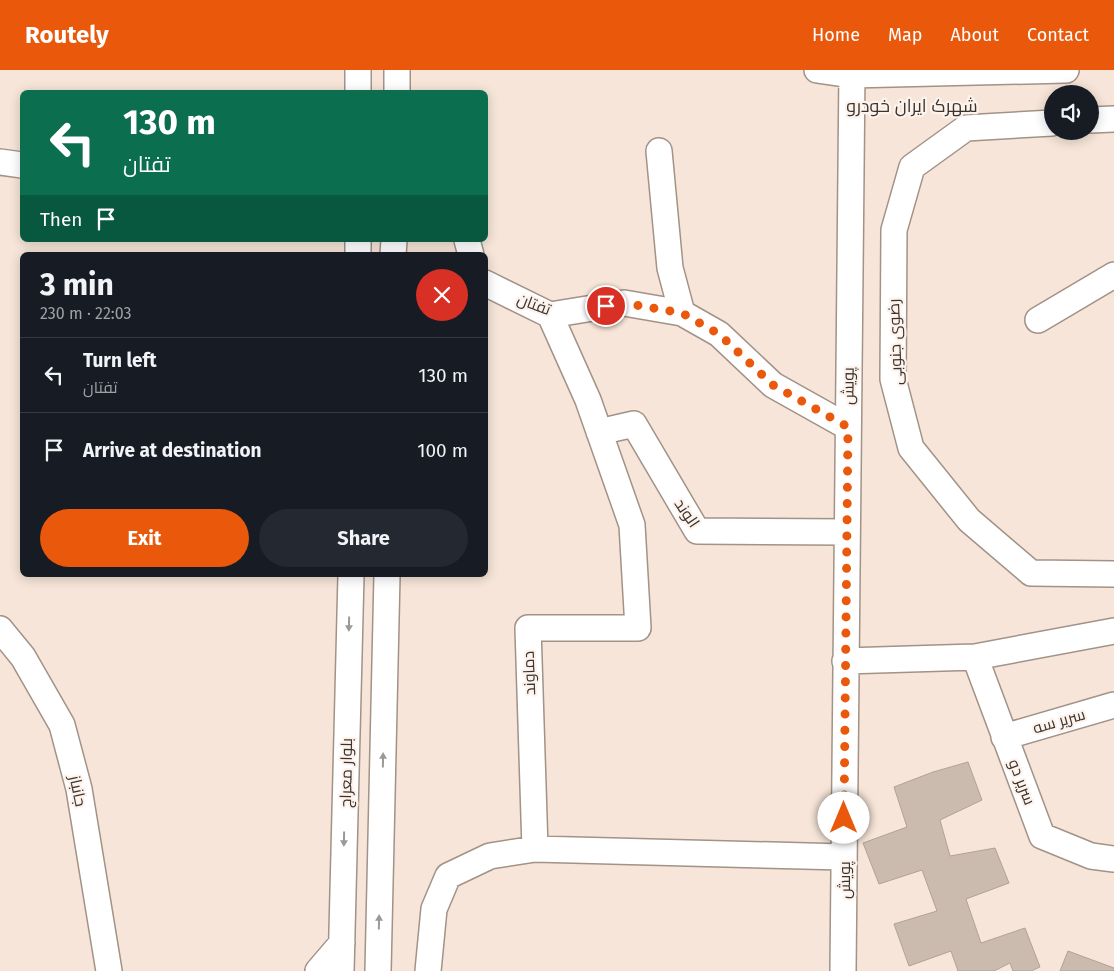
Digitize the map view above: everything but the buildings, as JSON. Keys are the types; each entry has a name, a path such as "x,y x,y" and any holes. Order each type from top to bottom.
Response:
{"street":[{"path":"358,70 358,90"},
{"path":"397,70 397,90"},
{"path":"818,70 852,73 1066,70"},
{"name":"پویش","path":"843,971 852,73"},
{"path":"1099,120 1114,119"},
{"name":"رضوی جنوبی","path":"1044,123 966,128 912,167 894,230 893,379 911,448 969,520 1031,573 1114,574"},
{"path":"659,151 670,268 682,313"},
{"path":"0,162 20,165"},
{"path":"1038,320 1114,275"},
{"name":"تفتان","path":"488,284 550,315 624,303 682,313 719,334 773,385 848,427"},
{"name":"دماوند","path":"535,849 528,628 638,628 632,525 588,400 550,315"},
{"name":"الوند","path":"599,432 634,424 696,531 847,532"},
{"name":"بلوار معراج","path":"342,971 350,577"},
{"path":"378,971 386,577"},
{"name":"جانباز","path":"0,629 23,657 62,725 79,789 109,971"},
{"path":"845,661 975,657 1114,631"},
{"name":"سریر دو","path":"975,657 1042,836 1091,856 1114,859"},
{"name":"سریر سه","path":"1004,737 1114,706"},
{"path":"428,971 434,909 448,876 490,856 535,849 844,858"},
{"path":"318,971 342,943"}],"district":[{"name":"شهرک ایران خودرو","path":"912,106"}],"route":[{"path":"606,306 624,303 682,313 719,334 773,385 848,427 844,818"}]}
